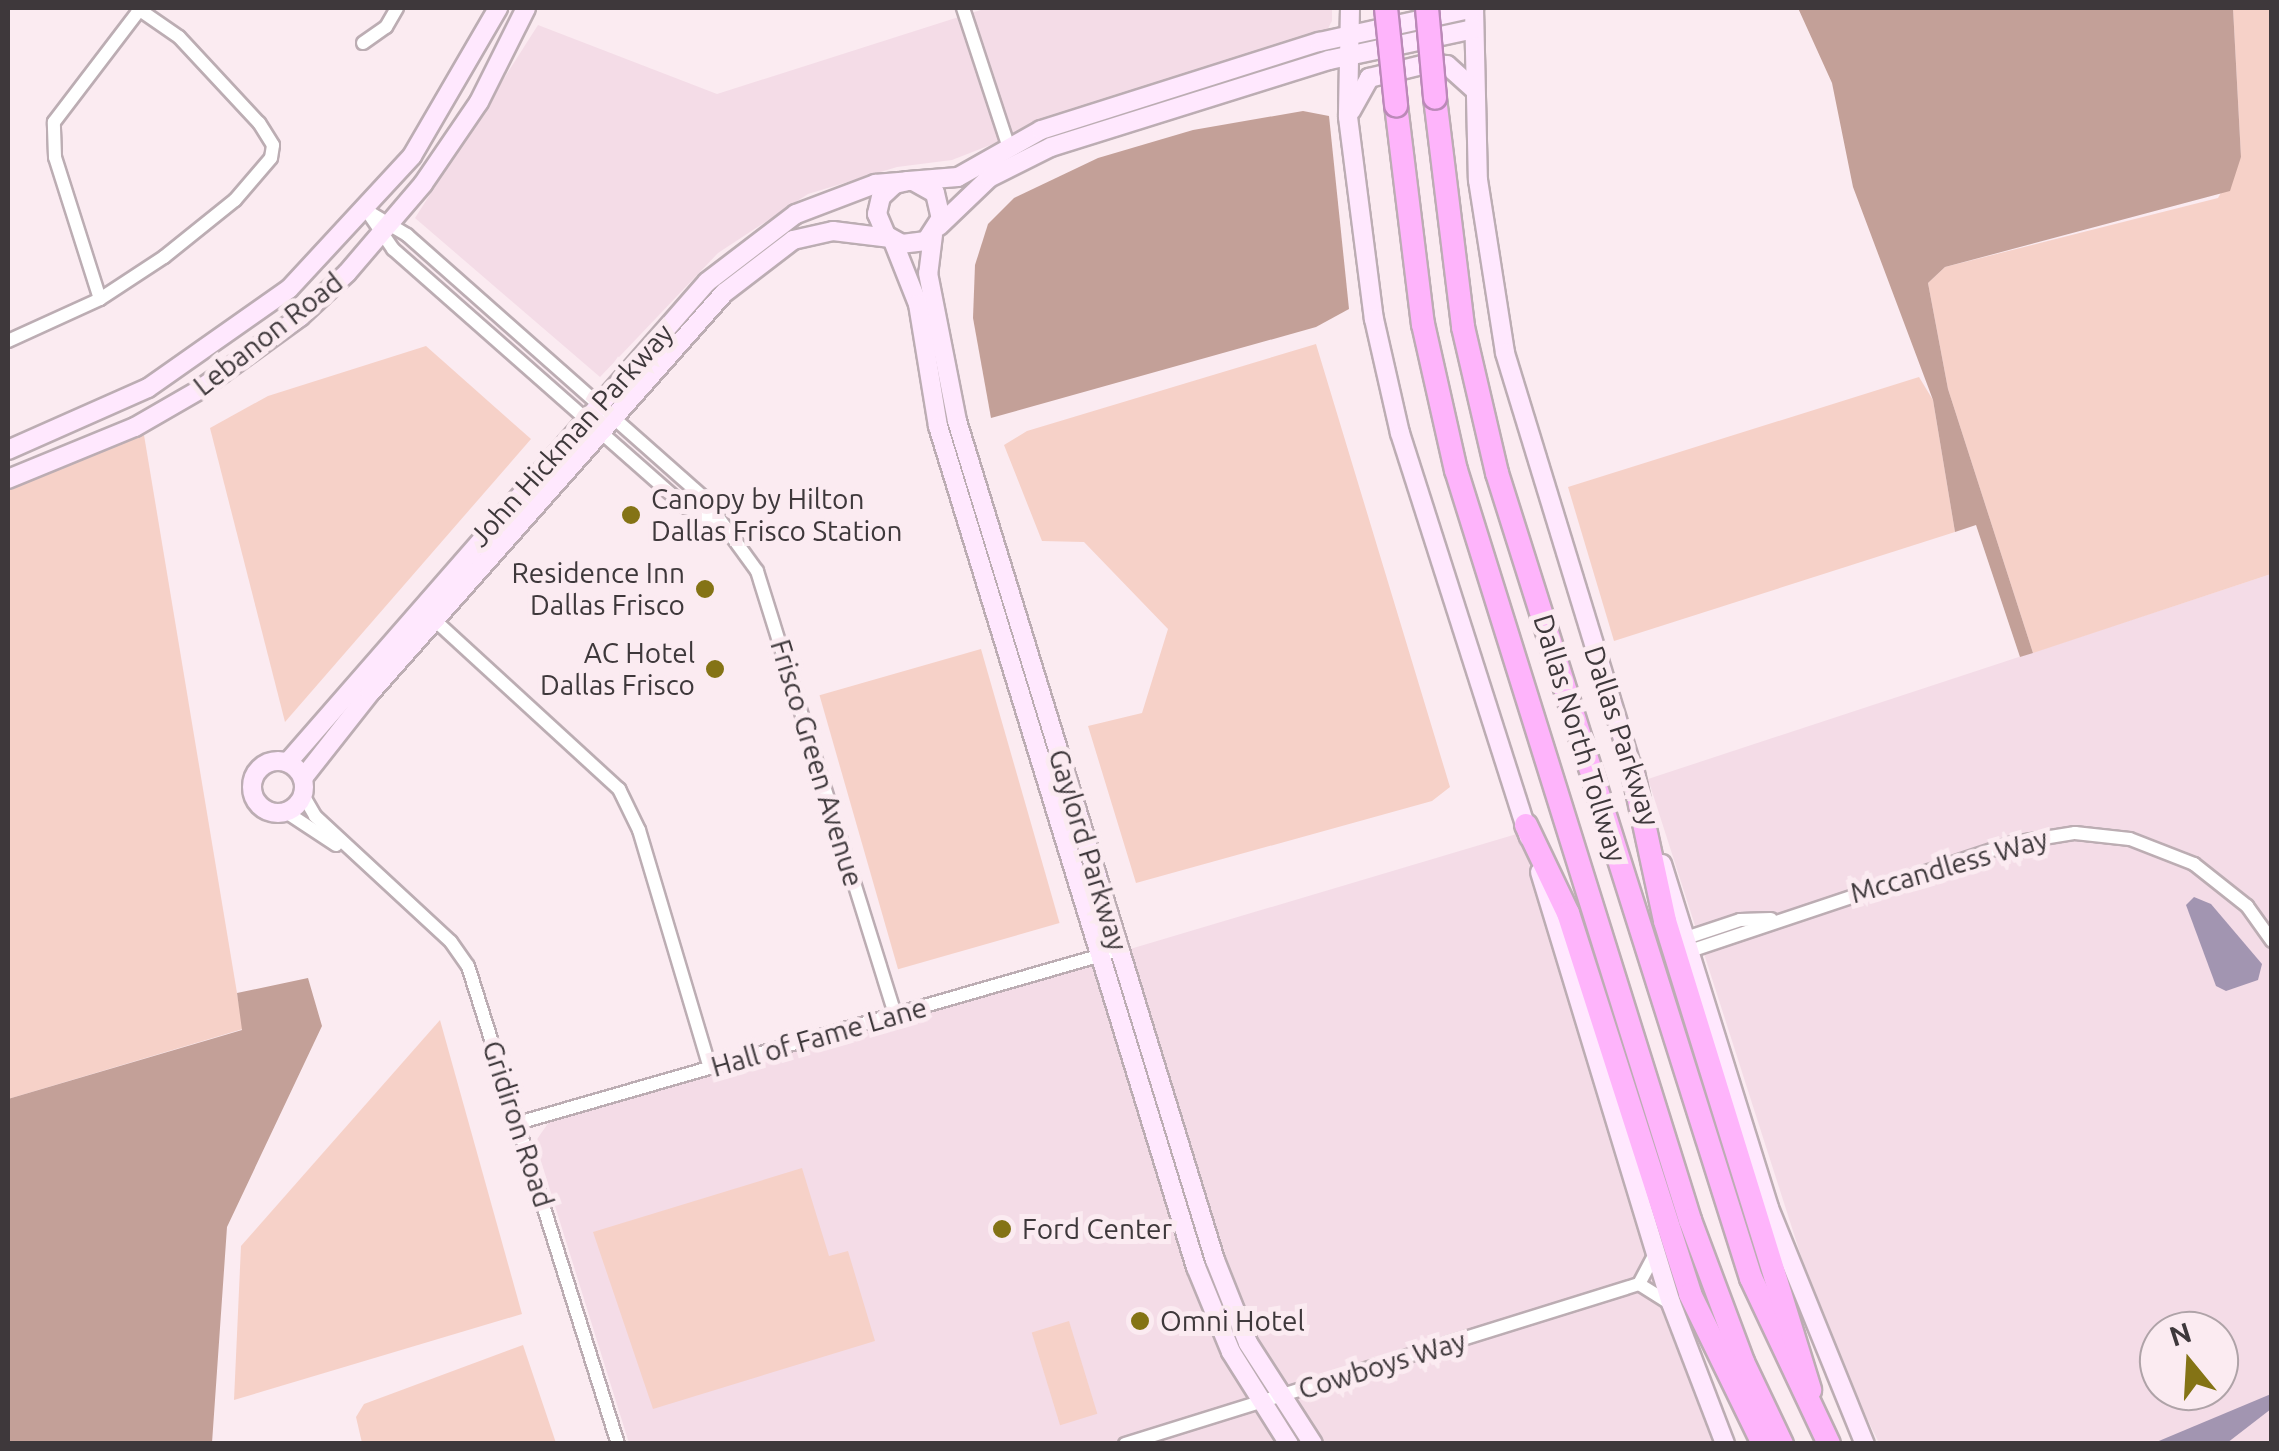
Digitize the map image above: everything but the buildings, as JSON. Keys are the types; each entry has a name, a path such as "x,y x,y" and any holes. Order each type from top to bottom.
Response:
{"highway":[{"name":"Dallas North Tollway","path":"1386,8 1423,324 1456,470 1708,1273 1782,1444"},
{"name":"Dallas North Tollway","path":"1427,8 1434,98 1463,326 1497,473 1751,1278 1828,1444"},
{"path":"1632,768 1665,921 1798,1340 1817,1422"},
{"path":"1526,826 1568,913 1690,1294 1762,1444"}],"street":[{"path":"8,341 100,298 216,216 264,172 273,145 179,37 138,8 54,122 55,157 100,298"},
{"path":"363,43 386,27 396,8"},
{"name":"Lebanon Road","path":"8,479 81,452 200,390 300,317 386,230 479,102 526,8"},
{"path":"964,8 1008,145"},
{"path":"1350,8 1348,116 1371,302 1400,434 1526,826 1671,1303 1725,1444"},
{"name":"John Hickman Parkway","path":"288,762 584,418 707,282 763,235 850,192 958,177 1008,145 1133,100 1350,33 1474,8"},
{"name":"Dallas Parkway","path":"1474,8 1474,89 1483,224 1513,386 1800,1299 1865,1444"},
{"path":"495,14 515,32"},
{"name":"Lebanon Road","path":"8,450 105,410 223,341 290,289 367,211 412,156 495,14"},
{"path":"936,230 938,197 910,181 890,186 878,205 878,223 891,239 912,245 936,230 967,195 1013,163 1348,54 1474,29"},
{"path":"1348,116 1378,73 1447,65 1474,89"},
{"path":"1133,100 1139,119"},
{"name":"Frisco Green Avenue","path":"367,211 584,418 684,506 718,523"},
{"name":"Frisco Green Avenue","path":"386,230 598,404 704,498 718,523 757,571 895,1015"},
{"name":"Gaylord Parkway","path":"936,230 928,273 942,395 1008,590 1120,950 1177,1172 1195,1263 1221,1332 1289,1444"},
{"name":"John Hickman Parkway","path":"303,787 434,620 724,293 781,247 834,231 891,239"},
{"name":"Gaylord Parkway","path":"891,239 916,296 990,596 1100,956 1177,1172 1231,1305 1280,1396 1313,1444"},
{"path":"990,596 1008,590"},
{"path":"419,607 619,789 639,830 710,1068"},
{"path":"288,762 303,787 286,812 261,808 252,785 264,764 288,762"},
{"name":"Gridiron Road","path":"303,787 348,848 451,942 468,966 618,1444"},
{"name":"Gridiron Road","path":"286,812 348,848"},
{"name":"Mccandless Way","path":"1688,944 2013,843 2075,833 2130,839 2194,864 2247,906 2272,941"},
{"name":"Hall of Fame Lane","path":"518,1124 1120,950"},
{"path":"1656,1251 1639,1284 1671,1303"},
{"path":"1195,1263 1203,1266 1219,1301 1231,1305"},
{"name":"Cowboys Way","path":"1125,1444 1639,1284"}],"shaded area":[{"path":"987,8 1332,8 1332,21 1326,32 1096,104 952,160 897,167 808,194 718,253 600,377 415,218 538,25 717,94"},
{"path":"1798,8 2233,8 2241,157 2230,191 1945,267 1928,283 1948,389 2033,653 2020,657 1976,525 1955,532 1933,400 1853,187 1832,83"},
{"path":"2233,8 2271,8 2271,574 2033,653 1948,389 1928,283 1945,267 2218,198 2241,157"},
{"path":"1303,111 1329,116 1349,309 1316,327 991,418 973,318 975,265 988,224 1014,198 1098,158 1193,130"},
{"path":"1316,344 1450,787 1432,801 1136,883 1088,726 1142,713 1168,629 1084,542 1042,541 1004,445 1027,431"},
{"path":"426,346 531,439 285,722 210,428 268,396"},
{"path":"1919,377 1933,400 1955,532 1614,641 1568,487"},
{"path":"144,435 243,1029 8,1099 8,490"},
{"path":"2271,574 2271,1443 1879,1443 1827,1337 1648,779"},
{"path":"981,649 1060,923 898,969 820,695"},
{"path":"1520,833 1666,1322 1714,1443 629,1443 535,1142 549,1122"},
{"path":"2194,897 2211,904 2262,964 2258,980 2226,991 2216,986 2186,905"},
{"path":"308,978 322,1026 227,1227 212,1443 8,1443 8,1099 242,1030 237,993"},
{"path":"440,1020 522,1314 234,1400 241,1246"},
{"path":"802,1168 829,1256 848,1251 875,1341 653,1409 593,1232"},
{"path":"1069,1321 1097,1414 1060,1425 1032,1332"},
{"path":"523,1345 556,1443 362,1443 356,1417 364,1404"},
{"path":"2271,1394 2271,1409 2227,1443 2154,1443 2230,1411 2239,1411 2239,1407"}],"place":[{"name":"Canopy by Hilton Dallas Frisco Station","path":"631,515"},
{"name":"Residence Inn Dallas Frisco","path":"705,589"},
{"name":"AC Hotel Dallas Frisco","path":"715,669"},
{"name":"Ford Center","path":"1002,1229"},
{"name":"Omni Hotel","path":"1140,1321"}]}
